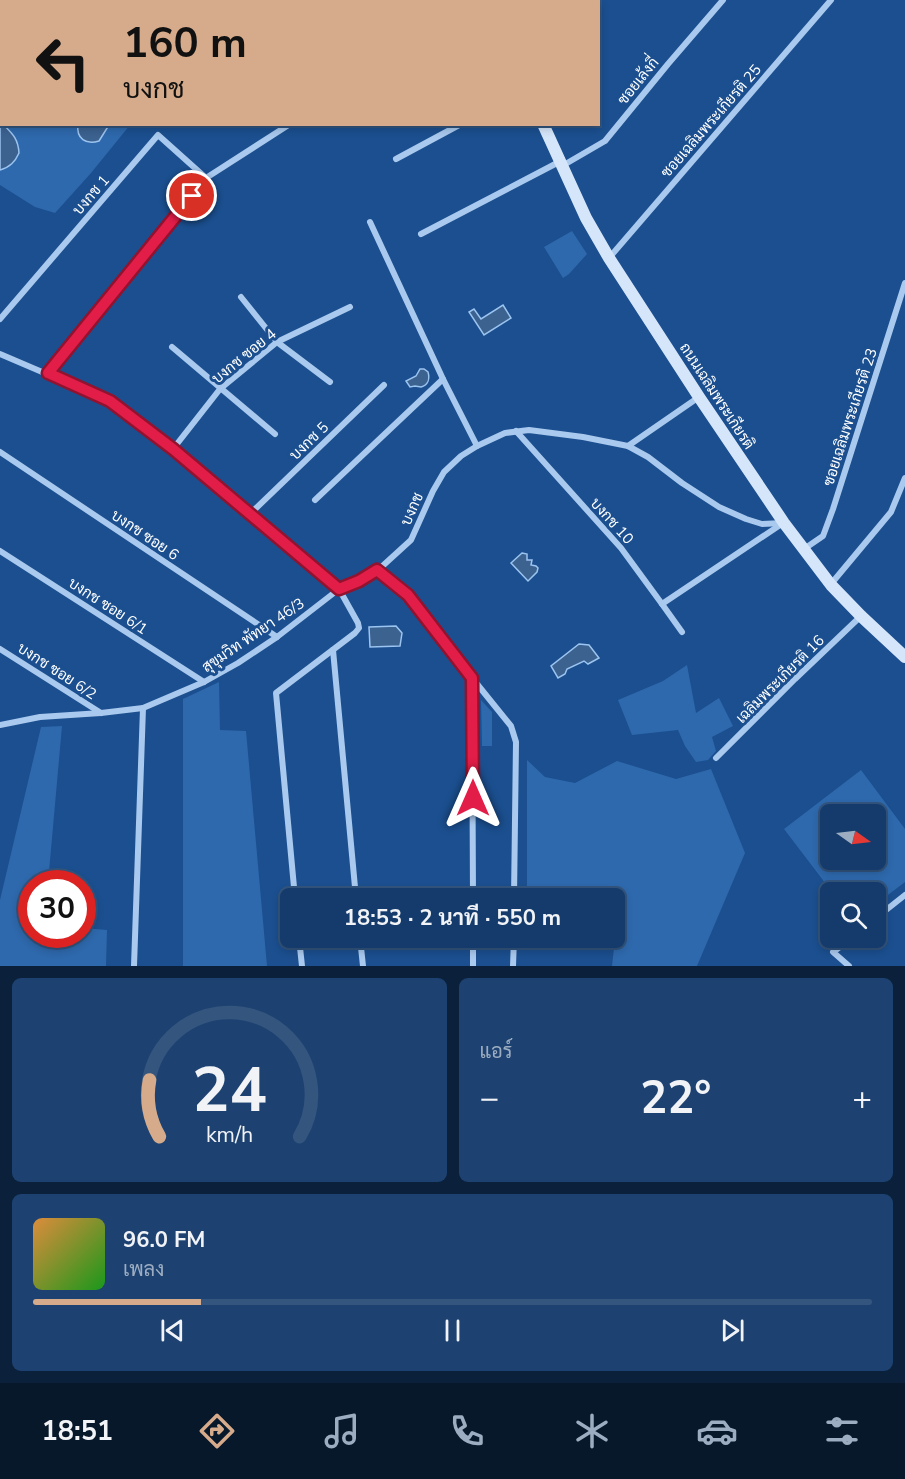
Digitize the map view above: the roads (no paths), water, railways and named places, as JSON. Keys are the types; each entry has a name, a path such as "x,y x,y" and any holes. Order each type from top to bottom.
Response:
{"main road":[{"name":"ถนนเฉลิมพระเกียรติ","path":"544,126 586,218 609,258 784,523 831,585 905,657"}],"street":[{"name":"ซอยเล้งกี่","path":"422,234 605,141 723,0"},
{"name":"ซอยเฉลิมพระเกียรติ 25","path":"609,258 831,0"},
{"path":"48,373 206,178 287,126"},
{"path":"396,159 457,126"},
{"name":"บงกช 1","path":"0,319 158,135 206,178"},
{"path":"370,222 443,379 477,446"},
{"name":"ซอยเฉลิมพระเกียรติ 23","path":"803,549 823,536 905,283"},
{"path":"241,297 276,342 330,382"},
{"name":"บงกช ซอย 4","path":"173,449 220,389 276,342 350,308"},
{"path":"172,346 275,434"},
{"path":"0,354 110,401 173,449 339,589 357,623 358,628 355,633 276,693 295,888"},
{"path":"315,500 443,379"},
{"name":"บงกช 5","path":"250,514 384,385"},
{"path":"628,446 699,397"},
{"name":"บงกช","path":"339,589 377,570 411,540 444,472 461,456 505,433 516,431 529,430 583,437 628,446 648,457 719,507 762,524 784,523"},
{"name":"บงกช 10","path":"516,431 621,548 682,632"},
{"name":"บงกช ซอย 6","path":"0,453 277,637"},
{"path":"831,585 891,512 905,478"},
{"path":"662,604 784,523"},
{"name":"บงกช ซอย 6/1","path":"0,551 204,682"},
{"path":"377,570 408,595 511,726 516,742 514,888"},
{"name":"สุขุมวิท พัทยา 46/3","path":"0,725 40,717 143,708 204,682 238,663 277,637 339,589"},
{"name":"เฉลิมพระเกียรติ 16","path":"716,758 861,616"},
{"name":"บงกช ซอย 6/2","path":"0,649 101,713"},
{"path":"333,650 355,888"},
{"path":"472,678 473,888"},
{"path":"134,966 143,708"},
{"path":"886,910 905,895"},
{"path":"300,948 302,966"},
{"path":"361,948 363,966"},
{"path":"473,948 473,966"},
{"path":"513,966 514,948"},
{"path":"838,948 833,952 849,966"}]}
